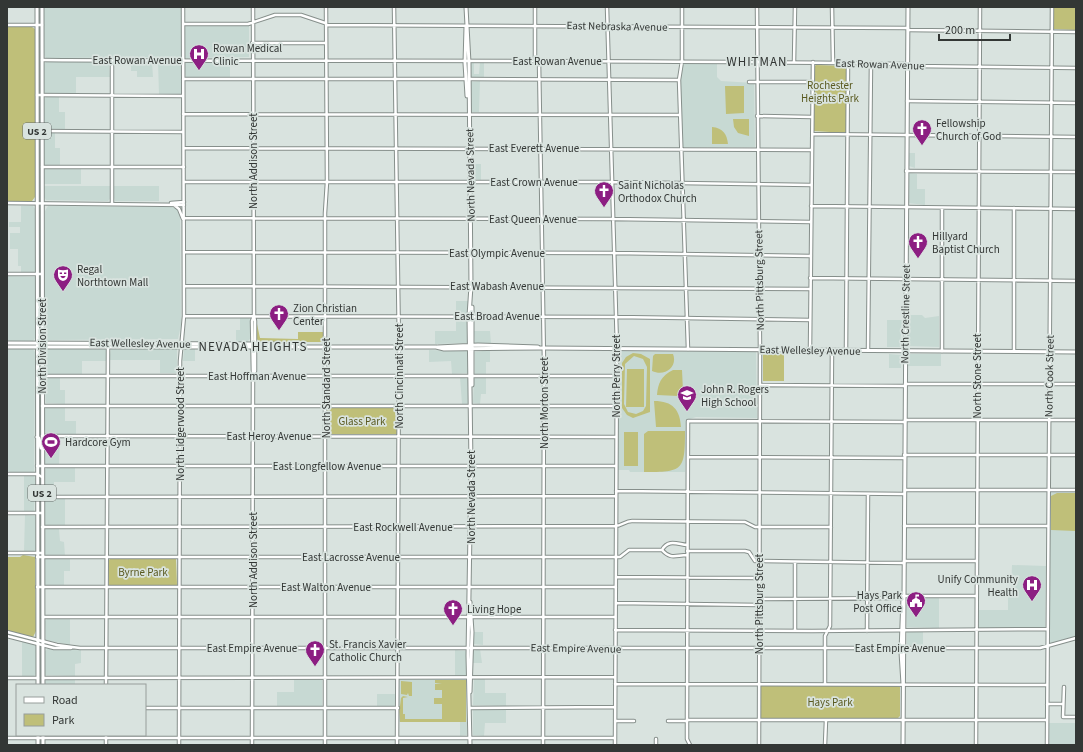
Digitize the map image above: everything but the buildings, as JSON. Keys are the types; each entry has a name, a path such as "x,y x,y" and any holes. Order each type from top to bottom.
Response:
{"main road":[{"name":"North Division Street","path":"37,7 38,684"},
{"name":"North Division Street","path":"42,7 43,684"},
{"name":"North Nevada Street","path":"466,7 471,252 470,745"},
{"name":"North Crestline Street","path":"903,745 908,7"},
{"name":"East Rowan Avenue","path":"37,60 42,60"},
{"name":"East Wellesley Avenue","path":"7,343 181,343 253,346"},
{"name":"East Wellesley Avenue","path":"7,347 436,347 444,345 471,345 544,348"},
{"name":"East Wellesley Avenue","path":"436,347 444,349 616,348 1076,352"},
{"path":"37,437 40,438 42,452"},
{"path":"38,737 38,745"},
{"path":"43,737 43,745"}],"street":[{"name":"North Lidgerwood Street","path":"179,745 180,347 184,316 183,7"},
{"name":"North Addison Street","path":"252,7 254,285 252,745"},
{"name":"North Standard Street","path":"325,745 325,219 327,182 326,7"},
{"name":"North Cincinnati Street","path":"394,7 399,316 397,587 398,745"},
{"path":"535,7 535,61"},
{"name":"North Perry Street","path":"606,7 607,80 616,317 615,745"},
{"path":"682,7 682,61 679,80 688,349"},
{"name":"North Pittsburg Street","path":"757,7 760,289 758,745"},
{"path":"794,62 795,7"},
{"path":"832,7 833,63"},
{"name":"North Stone Street","path":"976,745 976,455 980,7"},
{"name":"North Cook Street","path":"1047,745 1048,384 1052,7"},
{"name":"East Nebraska Avenue","path":"183,24 252,23 275,15 294,15 305,16 326,24 607,25 1076,32"},
{"path":"7,25 42,25"},
{"path":"252,42 326,43"},
{"name":"East Rowan Avenue","path":"42,60 607,60 813,62 1076,68"},
{"path":"112,60 112,203"},
{"name":"North Morton Street","path":"539,61 544,316 543,745"},
{"path":"810,350 810,222 813,62"},
{"path":"846,350 848,63"},
{"path":"868,350 871,63"},
{"path":"183,79 679,80"},
{"path":"749,82 812,82"},
{"path":"37,96 183,96"},
{"path":"907,101 1076,103"},
{"path":"183,114 680,115"},
{"path":"757,116 812,116"},
{"path":"37,131 184,132"},
{"path":"812,134 1076,137"},
{"name":"East Everett Avenue","path":"184,148 610,148 812,150"},
{"path":"42,167 184,167"},
{"path":"906,171 1076,172"},
{"name":"East Crown Avenue","path":"184,182 611,182 811,185"},
{"path":"7,203 184,203"},
{"path":"172,204 179,209 184,222"},
{"path":"811,206 1076,209"},
{"path":"942,208 942,350"},
{"path":"1014,208 1014,351"},
{"name":"East Queen Avenue","path":"184,218 612,219 810,222"},
{"name":"East Olympic Avenue","path":"184,252 471,252 810,256"},
{"path":"7,274 42,274"},
{"path":"810,278 1076,280"},
{"name":"East Wabash Avenue","path":"184,286 543,286 810,289"},
{"name":"East Broad Avenue","path":"184,316 544,316 760,318 810,320"},
{"path":"106,684 108,347"},
{"path":"825,684 825,636 830,626 831,599 832,350"},
{"name":"East Hoffman Avenue","path":"42,376 616,376"},
{"path":"760,385 831,386 1076,384"},
{"path":"42,406 616,406"},
{"path":"690,745 687,739 688,421 831,422 1076,420"},
{"name":"East Heroy Avenue","path":"42,436 616,436"},
{"path":"688,456 831,458 976,455 1076,455"},
{"name":"East Longfellow Avenue","path":"37,466 616,466"},
{"path":"7,474 37,474 42,476"},
{"path":"616,491 868,494 976,490 1076,490"},
{"path":"867,631 866,598 868,494"},
{"path":"42,497 616,496"},
{"path":"7,514 42,514"},
{"name":"East Rockwell Avenue","path":"42,527 544,527 621,526 628,521 745,522 755,527 831,527"},
{"path":"904,526 1048,526"},
{"name":"East Lacrosse Avenue","path":"662,550 664,545 669,543 687,545"},
{"name":"East Lacrosse Avenue","path":"7,553 107,557 398,556 470,558 620,557 629,550 662,550"},
{"name":"East Lacrosse Avenue","path":"662,550 667,556 687,555"},
{"path":"687,551 745,551 749,552 752,560 759,562 867,563 976,561"},
{"path":"795,562 795,631"},
{"path":"616,576 759,578"},
{"name":"East Walton Avenue","path":"37,587 616,587"},
{"path":"759,599 976,596"},
{"path":"616,603 759,605"},
{"path":"43,617 615,617"},
{"path":"615,630 867,631 1047,629"},
{"path":"7,632 38,642"},
{"path":"7,636 38,642"},
{"name":"East Empire Avenue","path":"38,642 74,647 106,648 1047,648 1076,638"},
{"path":"43,678 615,677"},
{"path":"7,678 38,678"},
{"path":"615,684 1047,685"},
{"path":"1064,687 1063,717 1076,717"},
{"path":"1047,704 1063,704"},
{"path":"470,708 615,707"},
{"path":"146,708 398,708"},
{"path":"825,745 826,720"},
{"path":"668,721 1047,720"},
{"path":"615,721 634,721"},
{"path":"106,736 106,745"},
{"path":"7,738 106,736 179,738 615,738"},
{"path":"656,739 656,745"}],"shaded area":[{"path":"44,7 181,7 181,57 46,58 44,55"},
{"path":"185,26 249,26 249,57 185,58"},
{"path":"46,62 109,62 110,77 76,77 76,94 45,94 44,64"},
{"path":"131,62 152,62 153,77 137,77 137,71 131,71"},
{"path":"158,62 181,63 181,94 159,94"},
{"path":"230,62 230,78 186,78 184,63"},
{"path":"474,62 474,74 479,74 480,62 484,63 484,78 471,77 470,64"},
{"path":"684,63 717,64 717,77 721,81 754,83 755,147 683,147 680,78 682,65"},
{"path":"480,81 479,112 472,112 470,111 471,82"},
{"path":"46,97 59,97 59,112 65,112 65,130 44,129 44,99"},
{"path":"45,133 55,133 55,148 60,148 60,166 44,165"},
{"path":"909,153 915,153 915,168 909,166"},
{"path":"471,164 481,164 481,180 472,179"},
{"path":"44,169 81,169 81,184 44,184"},
{"path":"910,173 917,174 917,189 925,189 925,205 908,203"},
{"path":"44,186 110,186 110,199 108,201 46,200 44,197"},
{"path":"114,186 159,186 159,201 115,201"},
{"path":"21,206 33,206 35,209 35,271 33,273 21,273 21,266 18,266 18,249 10,249 10,233 20,233 20,227 9,227 9,222 21,222"},
{"path":"48,206 171,207 178,209 180,216 181,325 178,339 47,340 44,338 45,211"},
{"path":"7,276 35,277 35,338 33,341 7,342"},
{"path":"456,301 469,301 468,314 456,314"},
{"path":"907,315 922,315 925,318 939,316 939,347 908,346"},
{"path":"240,317 249,317 250,320 250,339 247,342 236,342 236,330 240,330"},
{"path":"456,318 468,319 468,343 435,344 435,331 456,331"},
{"path":"887,320 902,320 900,347 887,347"},
{"path":"474,331 490,331 491,344 475,343"},
{"path":"7,348 32,348 35,352 34,472 10,472 7,470"},
{"path":"48,348 104,348 106,350 106,361 82,361 82,374 47,374 45,371 45,350"},
{"path":"111,349 177,349 177,373 160,373 160,360 109,360"},
{"path":"184,349 195,349 195,361 183,361"},
{"path":"429,350 467,351 468,373 452,374 451,361 429,362"},
{"path":"490,350 490,362 486,362 486,374 475,374 475,352"},
{"name":"John R. Rogers High School","path":"619,351 756,352 757,418 696,417 687,420 685,472 630,472 629,470 617,470"},
{"path":"889,354 901,355 901,368 889,368"},
{"path":"909,354 941,354 941,366 908,366"},
{"path":"460,377 468,379 469,403 467,404 462,404"},
{"path":"476,377 486,377 486,394 481,394 480,404 473,403 474,379"},
{"path":"48,378 60,378 60,390 65,390 65,404 46,403 45,381"},
{"path":"46,408 65,408 65,421 76,421 76,435 45,434 44,410"},
{"path":"60,438 59,465 45,464 45,439"},
{"path":"47,468 75,468 75,482 54,482 54,495 46,495 44,493 44,470"},
{"path":"24,476 34,476 35,479 34,512 24,511"},
{"path":"1051,492 1076,492 1076,636 1050,644 1049,548"},
{"path":"46,498 65,498 65,525 45,525 44,501"},
{"path":"25,515 35,516 36,549 34,551 24,551"},
{"path":"46,528 59,529 60,541 64,542 65,556 45,555 44,530"},
{"path":"45,559 70,559 70,571 64,571 64,586 45,585"},
{"path":"1012,565 1046,566 1045,628 977,628 977,610 1008,610 1008,592 1011,592"},
{"path":"908,598 939,598 939,628 907,627 906,600"},
{"path":"47,619 70,619 70,645 46,640 45,621"},
{"path":"923,631 923,646 907,645 907,632"},
{"path":"473,632 483,632 483,645 474,644"},
{"path":"22,641 36,646 36,674 34,676 22,676"},
{"path":"49,648 81,650 81,663 75,664 75,676 45,675 45,651"},
{"path":"480,649 482,663 473,663 473,651"},
{"path":"455,650 467,651 467,674 465,676 455,676"},
{"path":"46,679 75,679 75,684 45,684"},
{"path":"294,679 322,680 322,706 277,706 277,692 294,692"},
{"path":"399,679 466,679 467,735 460,736 460,722 399,722"},
{"path":"474,679 485,679 485,693 506,693 506,706 473,705"},
{"path":"377,694 396,694 395,706 377,706"},
{"path":"506,709 506,723 485,723 484,736 473,735 473,710"},
{"path":"1048,723 1076,723 1076,745 1048,745"}],"green space":[{"path":"1054,7 1076,7 1076,30 1054,29"},
{"path":"7,27 32,27 35,29 35,197 32,201 7,201"},
{"name":"Rochester Heights Park","path":"816,65 847,66 847,133 813,131 814,67"},
{"path":"725,86 744,86 744,113 726,114"},
{"path":"733,119 749,119 749,136 738,133 734,127"},
{"path":"712,127 724,132 727,137 728,144 712,144"},
{"path":"257,324 260,338 298,339 298,332 324,332 324,342 259,342 257,339"},
{"path":"633,353 641,354 650,359 650,412 633,418 627,415 622,408 622,363 626,357","holes":["634,356 643,359 647,367 646,406 643,411 636,414 628,412 624,404 625,364"]},
{"path":"655,354 673,354 674,363 672,367 666,372 661,373 652,371 653,356"},
{"path":"763,354 784,354 784,381 763,381"},
{"path":"627,369 644,369 644,407 626,407"},
{"path":"673,370 682,370 683,391 678,396 657,395 661,380"},
{"path":"654,401 661,401 671,405 677,411 681,427 656,427"},
{"name":"Glass Park","path":"395,408 397,434 328,434 327,409"},
{"path":"648,431 685,431 685,444 682,462 674,470 644,472 644,434"},
{"path":"624,432 638,432 638,466 624,466"},
{"path":"1057,493 1076,493 1076,531 1051,530 1051,496"},
{"path":"23,555 35,557 36,631 33,637 7,631 7,557 20,557"},
{"name":"Byrne Park","path":"110,559 176,559 177,585 109,585 108,561"},
{"path":"435,680 466,680 466,722 400,722 400,707 399,722 399,706 403,696 408,697 403,698 403,714 405,714 405,719 442,719 442,704 434,704 434,698 442,698 442,690 435,690 435,684 442,683 435,683"},
{"path":"401,681 412,682 412,696 409,696 408,693 407,695 401,694"},
{"name":"Hays Park","path":"761,686 897,686 900,687 900,716 898,718 761,718"}],"place":[{"name":"Rowan Medical Clinic","path":"199,71"},
{"name":"Fellowship Church of God","path":"922,146"},
{"name":"Saint Nicholas Orthodox Church","path":"604,208"},
{"name":"Hillyard Baptist Church","path":"918,259"},
{"name":"Regal Northtown Mall","path":"63,292"},
{"name":"Zion Christian Center","path":"279,331"},
{"name":"John R. Rogers High School","path":"687,412"},
{"name":"Hardcore Gym","path":"51,459"},
{"name":"Unify Community Health","path":"1032,602"},
{"name":"Hays Park Post Office","path":"916,618"},
{"name":"Living Hope","path":"453,626"},
{"name":"St. Francis Xavier Catholic Church","path":"315,667"}],"district":[{"name":"WHITMAN","path":"757,61"},
{"name":"NEVADA HEIGHTS","path":"253,346"}]}
